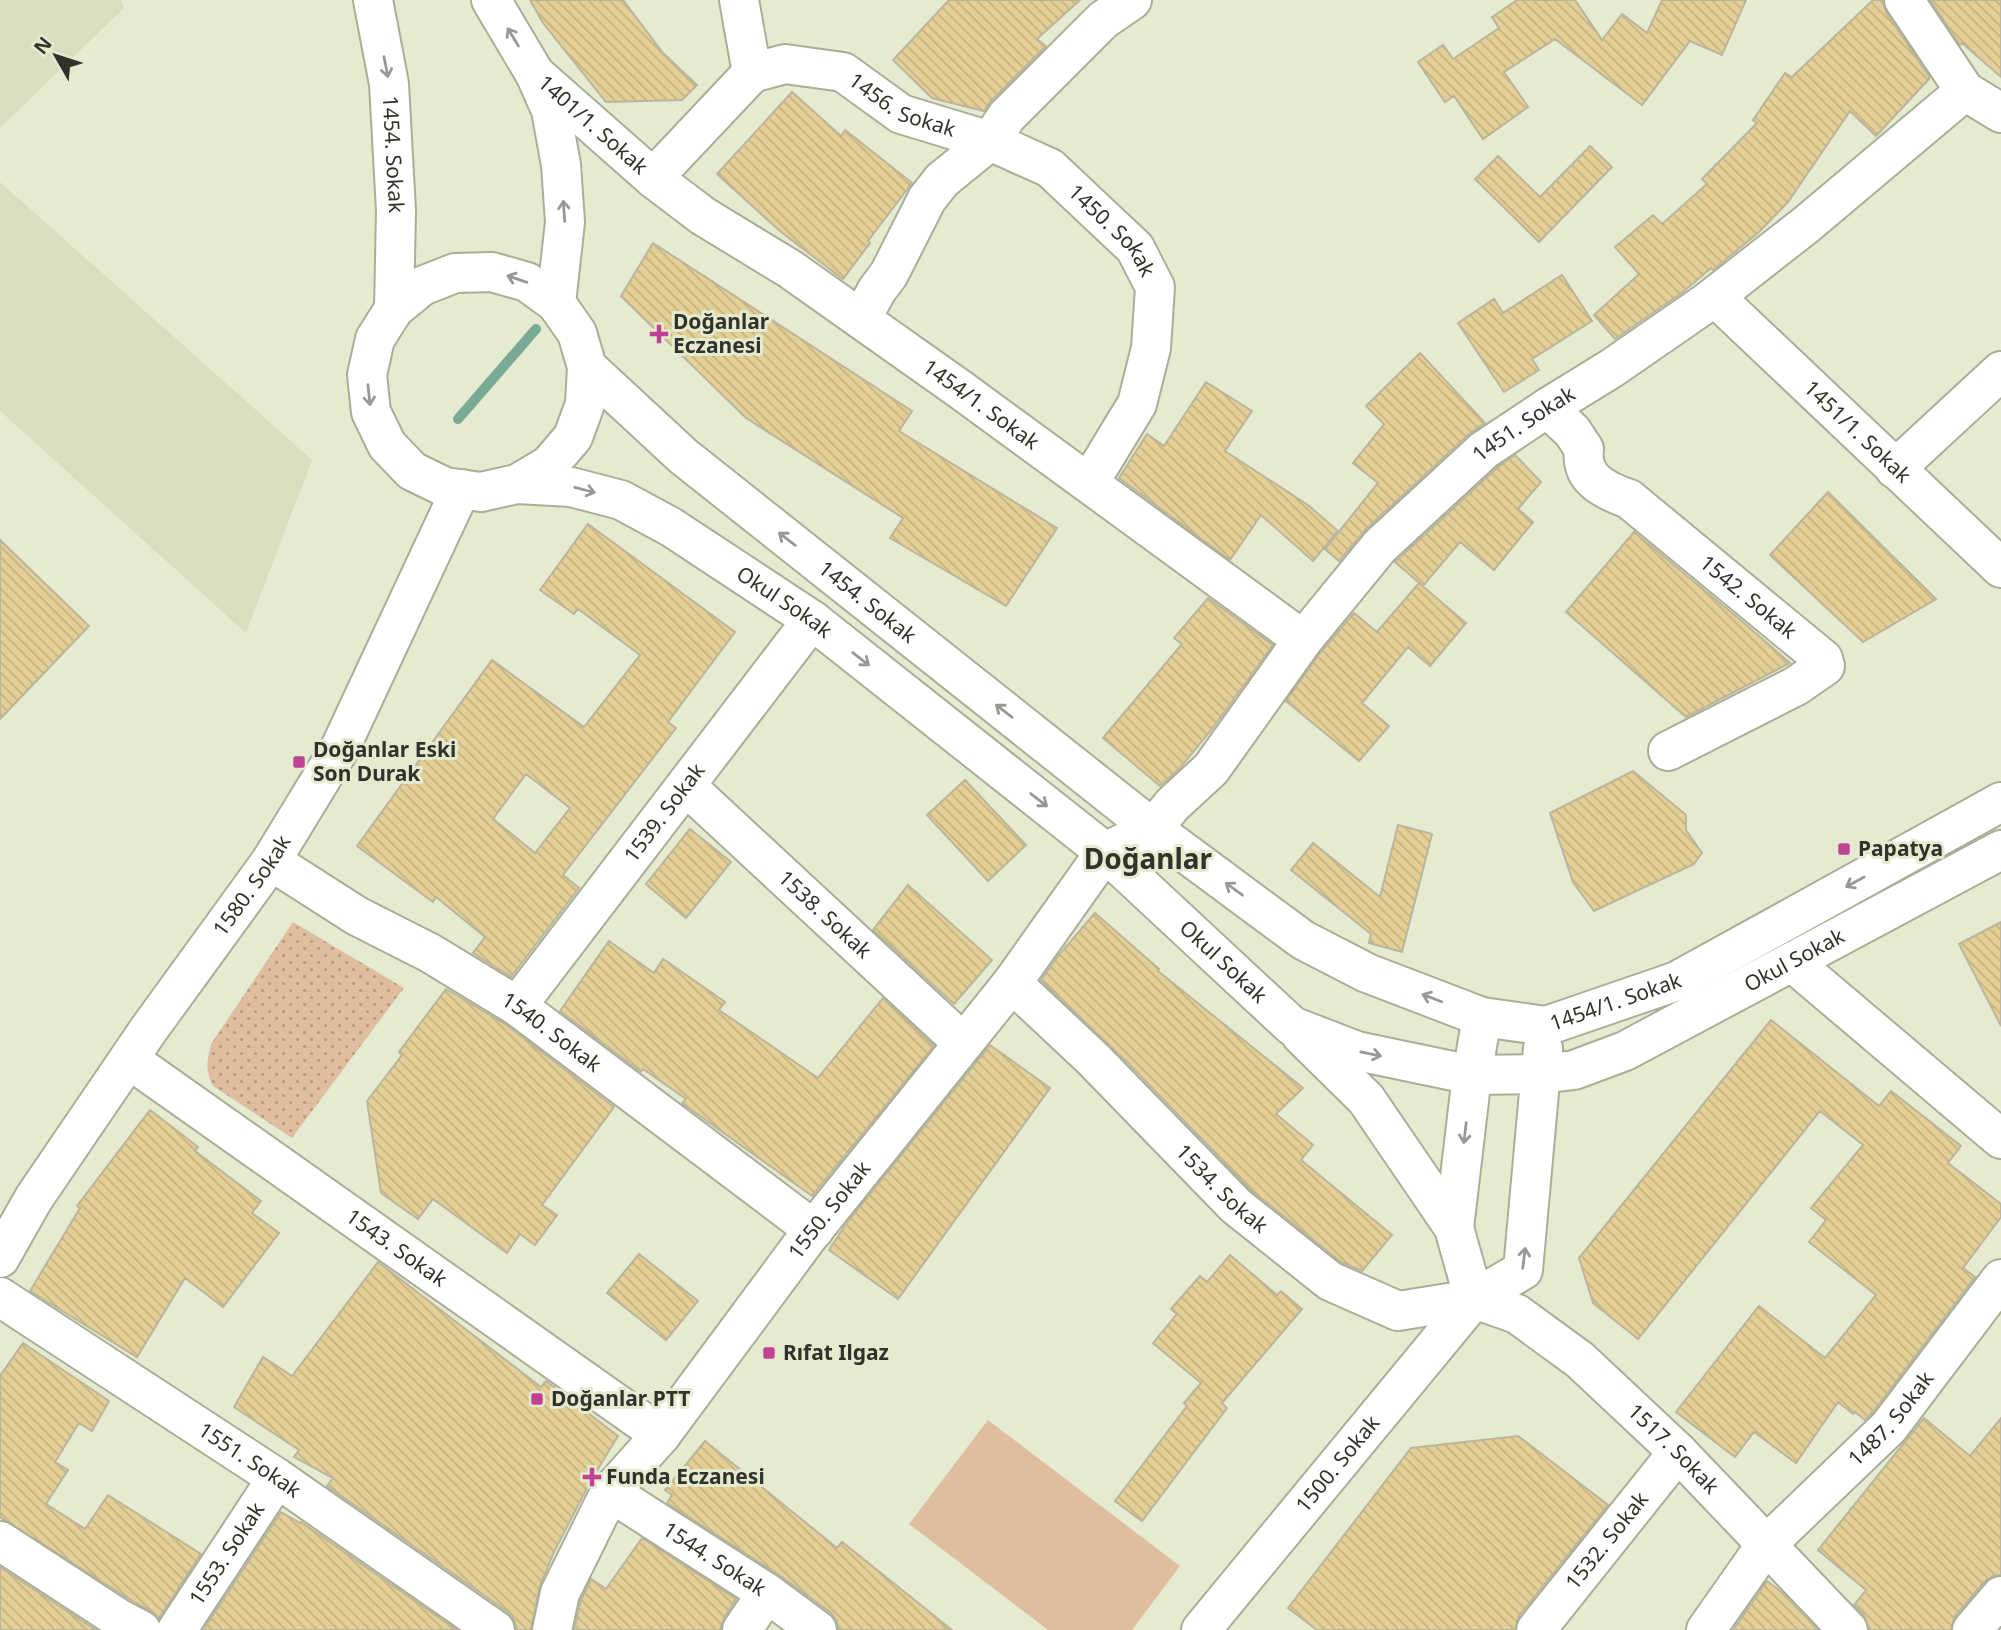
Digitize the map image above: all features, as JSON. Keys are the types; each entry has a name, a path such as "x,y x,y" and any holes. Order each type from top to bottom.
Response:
{"street":[{"name":"1454. Sokak","path":"373,0 389,84 396,212 394,309"},
{"name":"1401/1. Sokak","path":"491,0 535,74 653,178"},
{"path":"653,178 751,73 740,0"},
{"name":"1456. Sokak","path":"861,319 877,290 890,274 928,200 942,180 990,141 1007,116 1103,20 1132,0"},
{"path":"1904,0 1965,91 2001,113"},
{"name":"1456. Sokak","path":"751,73 785,64 843,72 901,114 990,141"},
{"path":"535,74 551,110 561,165 565,222 556,303"},
{"name":"1451. Sokak","path":"1153,829 1172,805 1211,769 1303,640 1380,546 1485,450 1715,297 1807,224 1965,91"},
{"name":"1450. Sokak","path":"990,141 1050,168 1135,248 1155,287 1151,348 1137,404 1090,483"},
{"name":"1454/1. Sokak","path":"653,178 703,216 790,269 861,319 1303,640"},
{"path":"480,272 492,272 527,282 556,303 577,333 587,367 585,404 572,437 549,465 517,484 481,492 445,487 412,471 387,445 371,412 367,375 372,351 375,340 394,309 422,286 456,273 480,272"},
{"name":"1451/1. Sokak","path":"1715,297 2001,568"},
{"name":"1454. Sokak","path":"587,367 683,456 1153,829"},
{"path":"1895,469 2001,371"},
{"name":"1542. Sokak","path":"1547,408 1572,431 1584,449 1583,462 1589,476 1610,492 1629,499 1824,659 1825,666 1796,686 1668,751"},
{"name":"Okul Sokak","path":"517,484 571,486 621,500 671,527 812,620 1105,852 1292,1026 1357,1051 1472,1075 1541,1074 1573,1070 1625,1051 2001,850"},
{"name":"1580. Sokak","path":"0,1258 34,1198 130,1060 149,1028 271,861 340,748 461,489"},
{"name":"1539. Sokak","path":"517,1006 812,620"},
{"name":"1538. Sokak","path":"686,786 962,1042"},
{"name":"1454/1. Sokak","path":"1153,829 1303,940 1367,973 1482,1017 1546,1026 1677,982 2001,802"},
{"name":"1550. Sokak","path":"552,1630 561,1593 610,1492 661,1435 814,1230 962,1042 1012,983 1105,852 1153,829"},
{"name":"1540. Sokak","path":"271,861 357,916 430,953 517,1006 814,1230"},
{"path":"1792,962 2001,1139"},
{"name":"1534. Sokak","path":"1012,983 1093,1059 1236,1206 1330,1281 1398,1311 1474,1299"},
{"path":"1454,1228 1472,1075 1482,1017"},
{"path":"1292,1026 1366,1100 1454,1228 1474,1299 1523,1270 1546,1026"},
{"name":"1543. Sokak","path":"130,1060 661,1435"},
{"name":"1487. Sokak","path":"1706,1630 1765,1546 1889,1427 2001,1279"},
{"name":"1551. Sokak","path":"0,1297 276,1478 495,1630"},
{"name":"1517. Sokak","path":"1474,1299 1517,1314 1580,1360 1678,1451 1765,1546 1848,1630"},
{"name":"1500. Sokak","path":"1201,1630 1474,1299"},
{"name":"1532. Sokak","path":"1536,1630 1678,1451"},
{"name":"1553. Sokak","path":"177,1630 276,1478"},
{"name":"1544. Sokak","path":"610,1492 767,1593 817,1630"},
{"path":"0,1541 118,1618 141,1630"},
{"path":"742,1630 767,1593"},
{"path":"1972,1630 2001,1596"}],"shaded area":[{"path":"0,0 121,0 124,8 0,128"},
{"path":"0,182 312,460 246,633 0,411"},
{"path":"293,922 404,988 292,1138 213,1086 208,1066 211,1044"},
{"path":"988,1420 1180,1566 1132,1630 1048,1630 909,1524"}],"building":[{"path":"530,0 623,0 663,53 697,85 682,100 606,102 543,23"},
{"path":"949,0 1080,0 1037,39 1046,46 984,111 932,98 893,60"},
{"path":"1517,0 1575,0 1602,40 1622,14 1647,33 1662,0 1746,0 1722,55 1690,41 1642,105 1555,39 1504,72 1528,107 1483,139 1454,96 1445,102 1418,62 1443,45 1453,59 1499,28 1492,17"},
{"path":"1873,0 1882,0 1886,12 1930,78 1876,136 1850,111 1788,202 1759,232 1713,270 1711,268 1683,292 1615,339 1594,315 1639,274 1615,247 1653,215 1662,224 1707,184 1702,179 1757,123 1753,120 1785,73 1792,77"},
{"path":"1930,0 2001,0 2001,77 1962,43 1960,45"},
{"path":"792,92 841,136 845,130 912,183 843,279 781,232 717,174"},
{"path":"1590,146 1612,167 1539,242 1475,179 1498,156 1540,197"},
{"path":"653,243 912,411 899,431 1057,528 1006,606 890,538 903,518 746,418 621,296"},
{"path":"1562,275 1592,321 1532,359 1539,370 1504,392 1458,323 1494,299 1503,313"},
{"path":"1420,353 1485,423 1469,434 1365,530 1339,561 1325,549 1378,483 1353,463 1384,424 1366,406"},
{"path":"1206,382 1252,411 1225,451 1308,505 1338,531 1313,561 1261,515 1230,560 1119,478 1147,434 1164,446"},
{"path":"1515,455 1541,482 1518,509 1533,522 1494,570 1460,542 1423,586 1395,562 1498,467"},
{"path":"1828,492 1936,599 1863,642 1770,555"},
{"path":"588,524 735,632 668,722 676,728 563,875 579,888 511,977 473,953 485,937 436,897 433,902 357,846 492,660 584,727 640,655 578,609 574,614 540,590","holes":["526,774 570,808 535,853 493,819"]},
{"path":"1634,532 1790,663 1686,717 1566,612"},
{"path":"0,540 89,626 0,719"},
{"path":"1419,583 1466,623 1430,666 1408,647 1362,703 1389,726 1359,761 1286,701 1320,653 1354,613 1377,632"},
{"path":"1208,598 1273,645 1212,729 1180,768 1160,786 1103,738 1182,644 1174,638"},
{"path":"1633,771 1686,815 1686,830 1702,853 1694,864 1594,911 1573,882 1550,813"},
{"path":"965,780 1026,845 988,881 927,815"},
{"path":"1398,825 1432,834 1402,952 1369,943 1371,934 1291,870 1313,843 1380,897"},
{"path":"690,829 731,862 686,918 646,884"},
{"path":"908,885 992,960 954,1004 873,930"},
{"path":"1095,913 1159,969 1158,971 1303,1088 1276,1114 1313,1145 1301,1160 1392,1235 1362,1271 1341,1262 1251,1190 1127,1062 1041,980"},
{"path":"2001,922 2001,1026 1959,944"},
{"path":"609,941 654,973 663,959 725,1002 719,1010 818,1078 883,998 934,1046 812,1196 682,1103 686,1099 643,1069 641,1072 560,1011"},
{"path":"446,989 505,1024 614,1107 542,1205 557,1215 535,1245 520,1234 507,1253 433,1199 418,1219 381,1193 367,1101"},
{"path":"1771,1020 1879,1106 1891,1091 1961,1146 1948,1163 2001,1204 2001,1217 1963,1268 1975,1277 1873,1412 1865,1420 1838,1402 1796,1463 1754,1432 1735,1457 1676,1412 1759,1306 1825,1358 1876,1295 1809,1242 1826,1220 1811,1208 1863,1145 1820,1111 1638,1339 1593,1303 1579,1258"},
{"path":"990,1045 1050,1088 898,1299 829,1250 848,1221"},
{"path":"150,1110 198,1147 195,1151 261,1201 252,1213 279,1233 223,1307 185,1278 137,1357 30,1291 80,1208 77,1206"},
{"path":"639,1254 698,1301 666,1340 607,1293"},
{"path":"1230,1255 1277,1295 1281,1291 1302,1309 1222,1403 1227,1408 1142,1521 1115,1501 1187,1406 1184,1403 1201,1383 1153,1343 1177,1314 1171,1309 1200,1276 1207,1282"},
{"path":"378,1262 541,1387 546,1381 618,1436 590,1482 554,1552 539,1588 531,1630 517,1630 508,1612 327,1486 333,1478 294,1457 299,1450 234,1407 263,1357 292,1376"},
{"path":"23,1343 109,1401 92,1431 79,1423 55,1462 68,1470 46,1504 85,1529 108,1495 201,1554 159,1618 0,1517 0,1376"},
{"path":"1924,1418 1970,1456 2001,1418 2001,1575 1993,1576 1984,1582 1955,1616 1951,1630 1869,1630 1864,1615 1854,1605 1866,1590 1818,1550"},
{"path":"1518,1436 1608,1505 1519,1616 1515,1630 1317,1630 1288,1608 1411,1448"},
{"path":"705,1441 837,1548 842,1542 952,1630 838,1630 837,1621 830,1612 779,1575 667,1503 672,1495 665,1490"},
{"path":"281,1512 301,1522 457,1630 203,1630"},
{"path":"642,1538 736,1599 720,1630 574,1630 581,1600 591,1579 606,1589"},
{"path":"0,1567 96,1630 0,1630"},
{"path":"1767,1581 1783,1593 1818,1630 1733,1630"}],"waterway":[{"path":"458,419 536,329"}],"place":[{"name":"Doğanlar Eczanesi","path":"659,334"},
{"name":"Doğanlar Eski Son Durak","path":"299,762"},
{"name":"Papatya","path":"1844,849"},
{"name":"Rıfat Ilgaz","path":"769,1353"},
{"name":"Doğanlar PTT","path":"537,1399"},
{"name":"Funda Eczanesi","path":"592,1477"}],"district":[{"name":"Doğanlar","path":"1148,859"}]}
